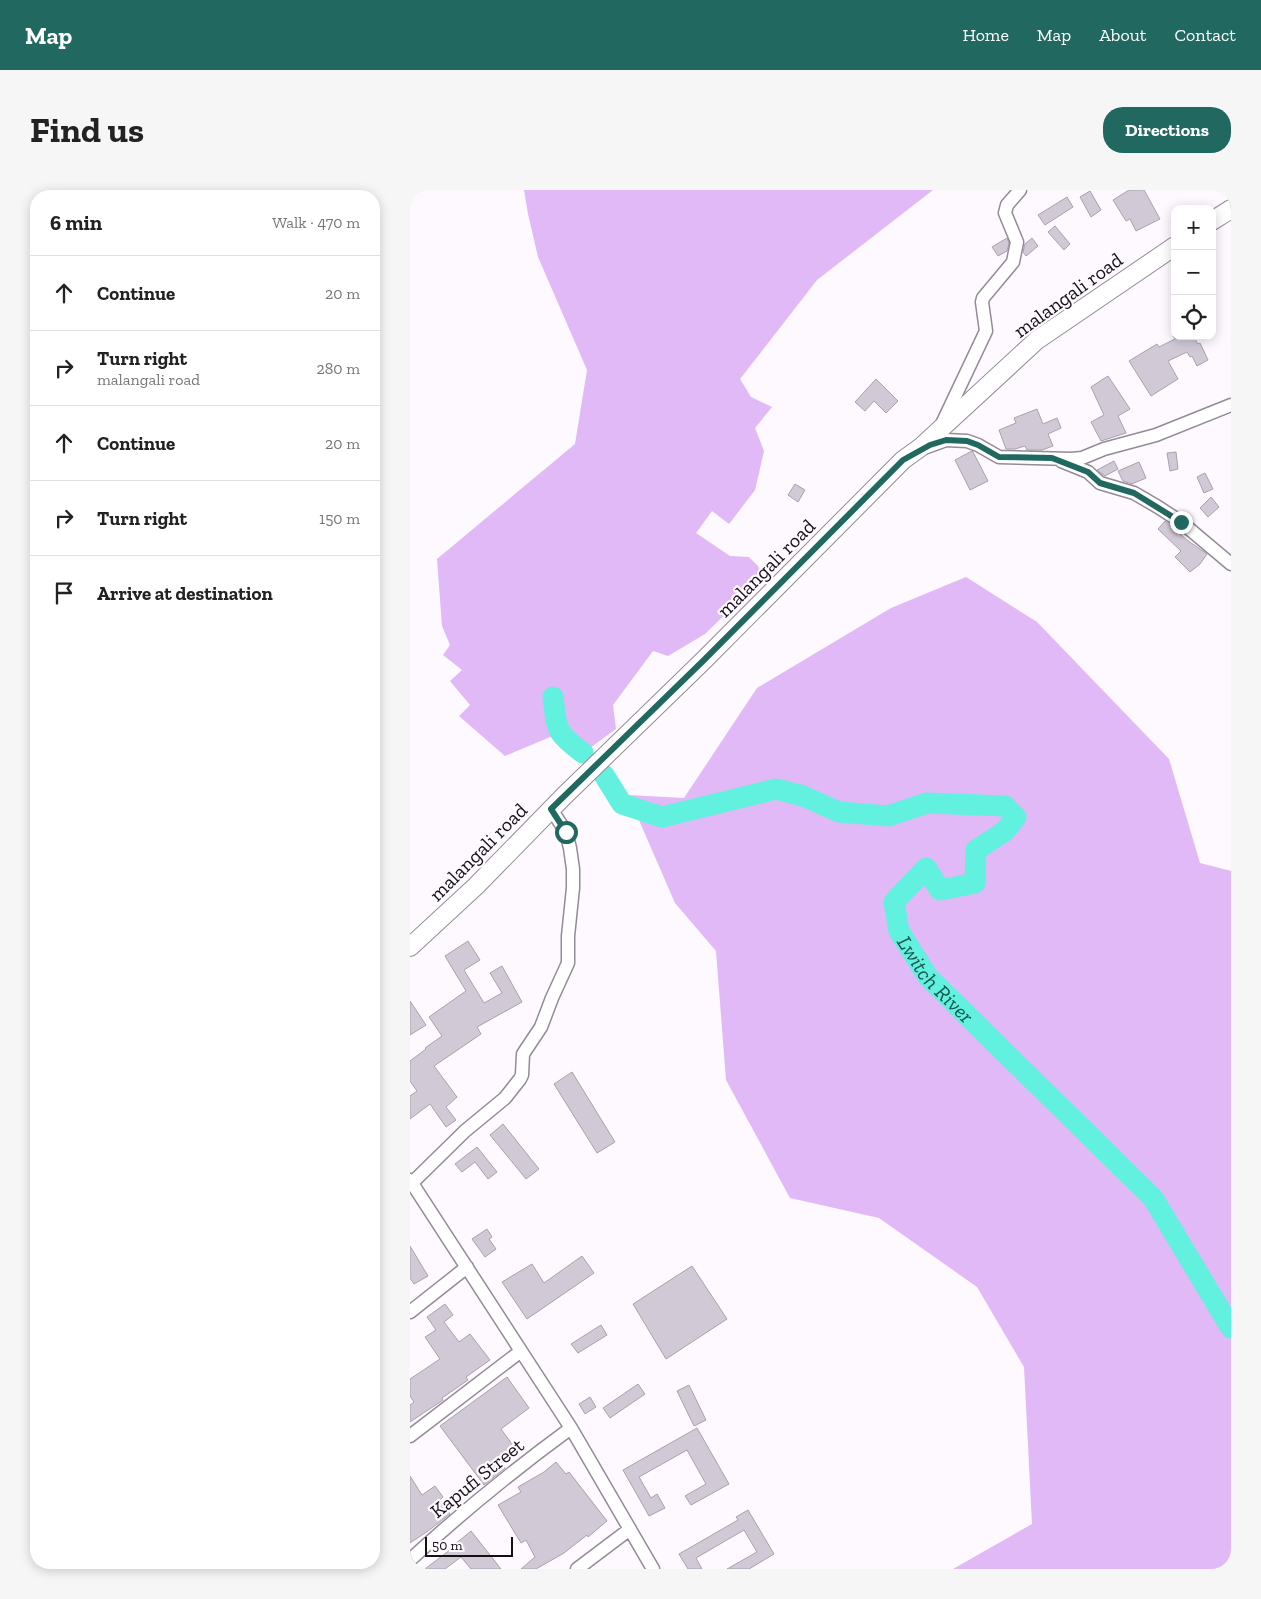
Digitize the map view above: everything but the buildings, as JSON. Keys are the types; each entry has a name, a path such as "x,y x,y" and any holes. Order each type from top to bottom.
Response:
{"street":[{"path":"938,430 986,330 983,298 1013,262 1017,242 1005,211 1020,190"},
{"path":"1216,218 1231,208"},
{"name":"malangali road","path":"410,947 476,886 551,809 704,660 903,460 1037,340 1171,249"},
{"path":"903,460 930,445 946,440 967,441 999,457 1071,460 1156,435 1231,405"},
{"path":"1052,458 1088,472 1100,483 1134,493 1158,507 1181,522 1231,564"},
{"path":"551,809 566,832 573,869 568,963 541,1027 523,1054 520,1080 504,1098 465,1131 411,1182 571,1428 653,1569"},
{"path":"410,1312 466,1267"},
{"path":"410,1436 521,1351"},
{"name":"Kapufi Street","path":"410,1560 523,1463 571,1428"},
{"path":"576,1569 630,1529"}],"shaded area":[{"path":"524,190 933,190 817,280 740,379 751,397 772,407 755,428 764,451 755,490 729,524 712,511 696,533 730,556 749,557 758,566 761,574 754,586 705,634 668,656 653,651 613,705 616,729 583,753 550,737 505,756 459,716 470,705 450,681 462,670 443,655 450,645 442,626 437,559 575,444 587,370 538,257"},
{"path":"966,577 1037,622 1169,759 1200,863 1231,871 1231,1569 953,1569 1032,1524 1024,1367 977,1287 879,1218 790,1198 726,1080 716,951 675,903 628,795 684,798 757,688 891,608"}],"waterway":[{"path":"553,697 555,717 559,730 567,740 583,753"},
{"name":"Lwitch River","path":"604,775 622,804 662,817 776,789 803,796 839,812 888,816 927,803 1005,806 1016,817 1005,831 976,850 975,883 940,890 926,868 894,902 899,931 928,977 1153,1198 1231,1328"}],"route":[{"path":"566,832 551,809 704,660 903,460 930,445 946,440 967,441 999,457 1052,458 1088,472 1100,483 1134,493 1181,522"}]}
